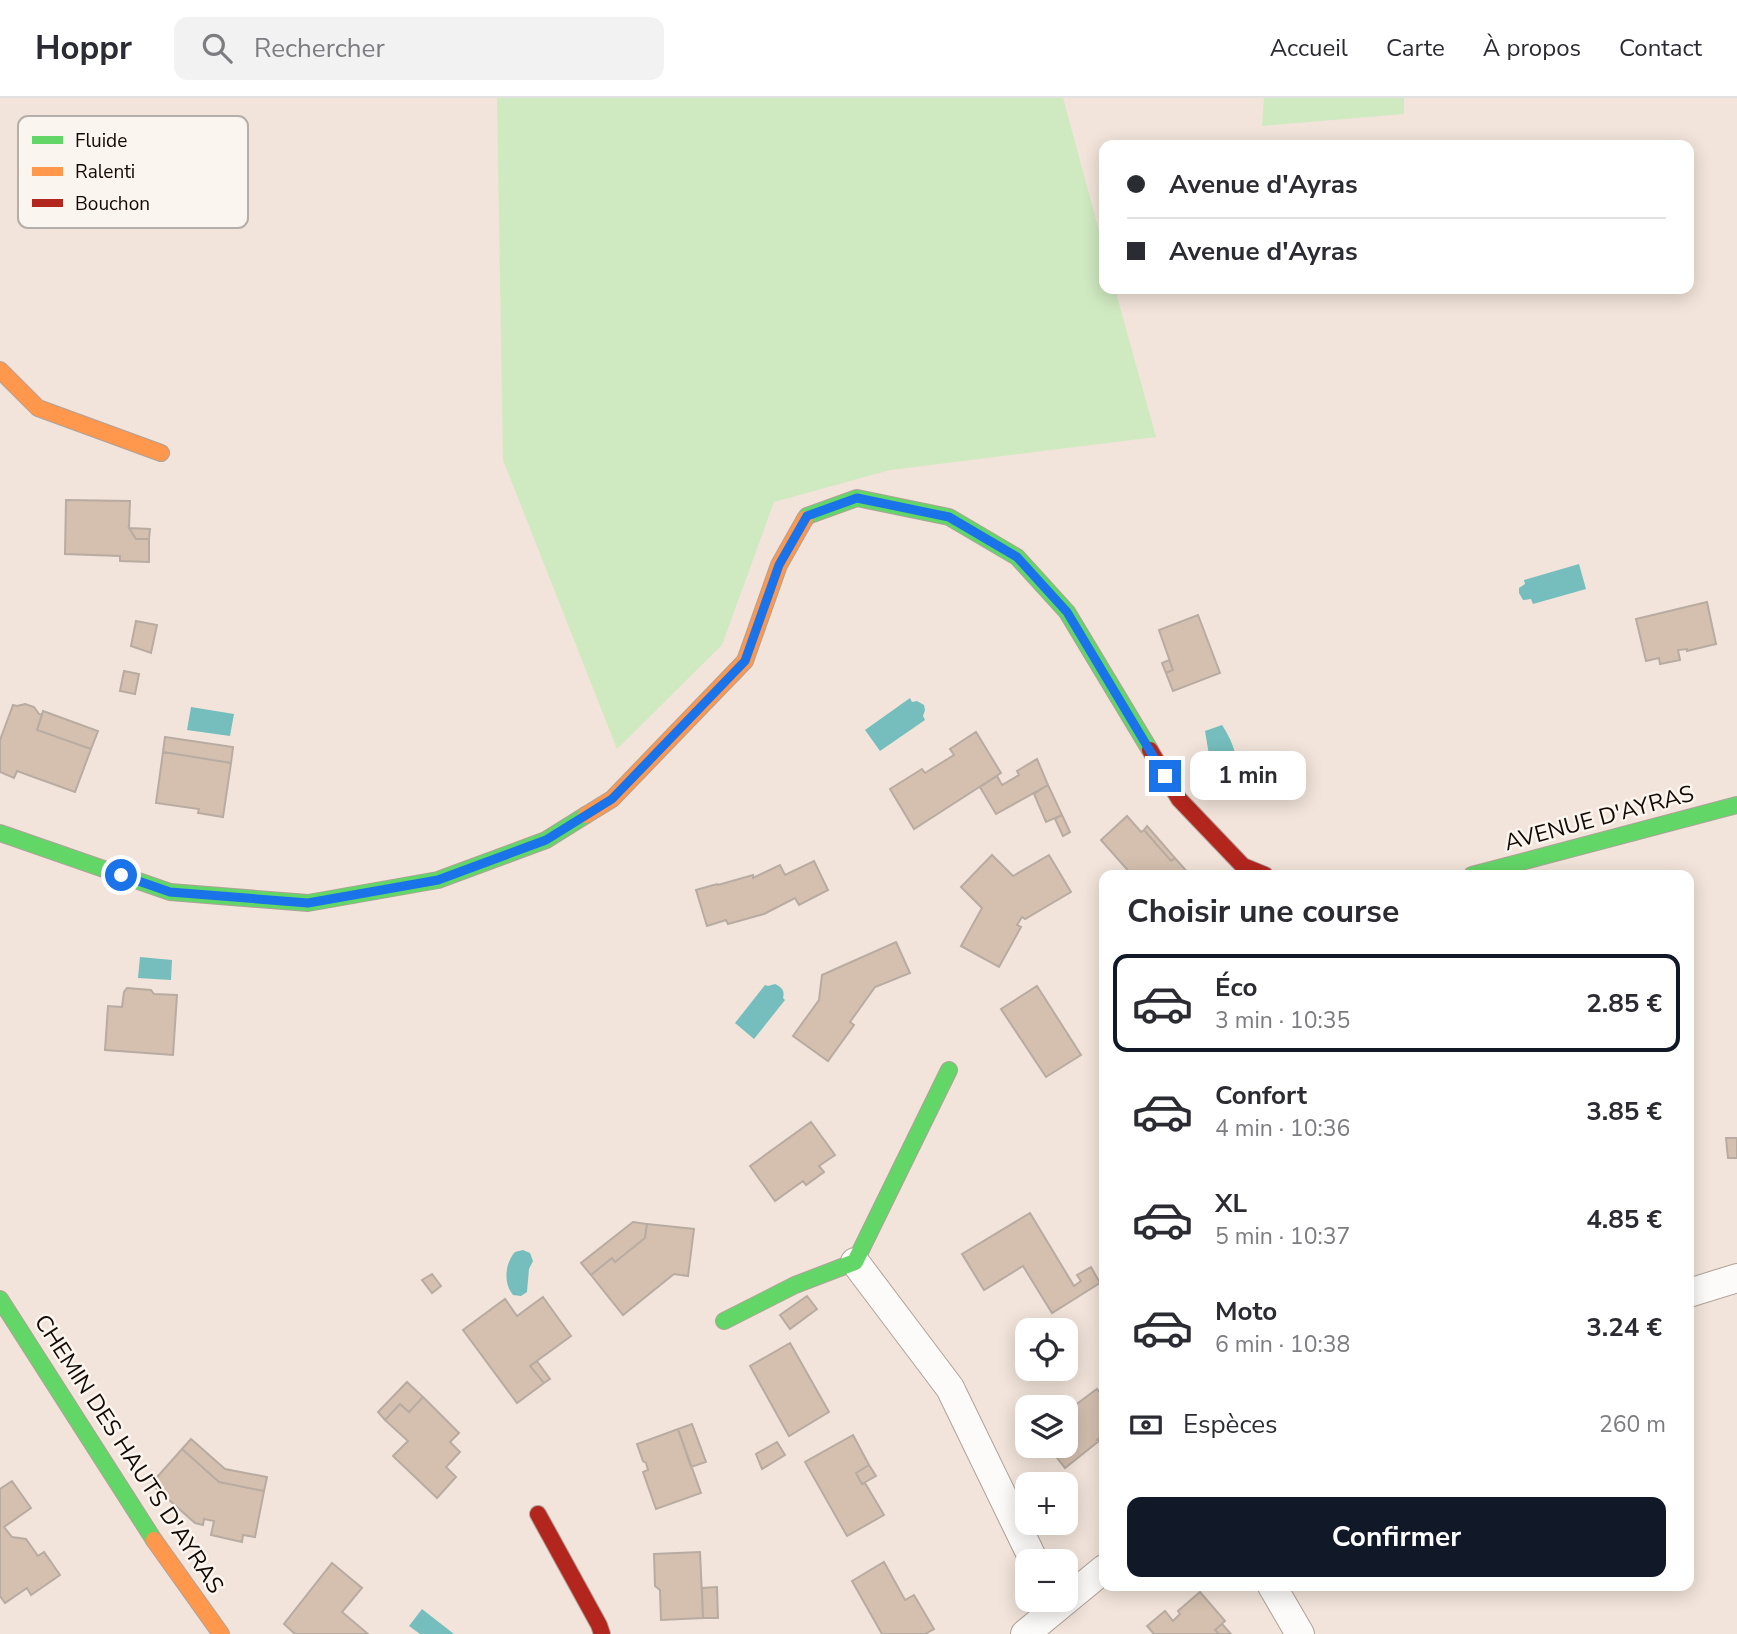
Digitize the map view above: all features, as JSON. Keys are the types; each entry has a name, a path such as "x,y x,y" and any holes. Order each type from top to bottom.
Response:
{"street":[{"path":"0,370 38,408 161,453"},
{"path":"0,833 170,892 308,903 438,880 546,840 612,799 745,661 779,565 807,516 857,498 949,517 1017,557 1067,612 1179,799 1243,866 1253,870"},
{"name":"AVENUE D'AYRAS","path":"1491,870 1737,806"},
{"path":"723,1321 795,1285 855,1262 949,1070"},
{"path":"855,1262 950,1388 1028,1549"},
{"path":"1694,1291 1737,1278"},
{"name":"CHEMIN DES HAUTS D'AYRAS","path":"0,1299 164,1555 221,1634"},
{"path":"538,1514 599,1625 601,1634"},
{"path":"1078,1588 1099,1573"},
{"path":"1275,1591 1300,1634"},
{"path":"1025,1634 1047,1612"}],"green space":[{"path":"497,98 1063,98 1099,231 1099,294 1116,294 1156,437 890,470 774,502 722,645 617,749 503,460"},
{"path":"1264,98 1404,98 1404,114 1262,126"}],"water":[{"path":"1579,564 1586,589 1533,604 1531,599 1523,600 1519,593 1519,588 1525,584 1524,580"},
{"path":"910,698 912,702 917,701 924,705 925,720 880,751 865,730"},
{"path":"191,707 234,714 230,736 187,730"},
{"path":"1222,725 1233,747 1238,772 1222,778 1209,755 1205,731"},
{"path":"140,957 172,960 171,980 138,978"},
{"path":"775,984 782,989 785,1000 754,1039 735,1023 765,985"},
{"path":"523,1250 530,1253 533,1261 529,1269 527,1292 521,1296 513,1295 508,1285 507,1267 515,1252"},
{"path":"422,1609 454,1634 420,1634 409,1626"}],"building":[{"path":"66,500 130,501 129,528 136,539 149,539 149,562 120,561 120,556 65,554"},
{"path":"129,528 150,529 149,539 136,539"},
{"path":"1707,602 1716,644 1687,651 1678,650 1680,660 1660,664 1659,658 1646,661 1636,619"},
{"path":"1198,615 1220,673 1173,691 1166,673 1173,670 1159,630"},
{"path":"136,621 157,625 151,653 131,646"},
{"path":"1169,660 1173,670 1166,673 1162,663"},
{"path":"124,671 139,674 135,694 120,691"},
{"path":"25,704 34,707 42,715 37,730 91,749 75,792 17,771 14,778 0,772 0,740 13,705"},
{"path":"43,711 98,731 91,749 37,730"},
{"path":"976,732 1001,773 914,829 890,789 922,769 925,773 954,755 950,749"},
{"path":"165,737 233,747 231,763 163,752"},
{"path":"163,752 231,763 223,817 198,813 199,809 156,803"},
{"path":"1037,759 1048,785 996,814 980,787 997,776 1002,785 1019,775 1017,771"},
{"path":"1048,785 1062,815 1046,822 1034,794"},
{"path":"1062,815 1070,832 1063,836 1055,819"},
{"path":"1127,816 1141,832 1144,830 1171,861 1175,858 1186,870 1128,870 1101,840"},
{"path":"1147,826 1175,858 1171,861 1144,830"},
{"path":"992,855 1013,876 1049,855 1071,892 1025,919 1022,917 1017,925 1021,927 999,967 961,946 982,908 961,887"},
{"path":"814,861 828,890 799,905 795,898 764,914 728,924 726,920 707,926 696,890 753,875 753,878 780,865 785,875"},
{"path":"896,942 910,973 875,987 850,1022 854,1025 828,1061 793,1036 819,1000 822,975"},
{"path":"1037,986 1081,1055 1046,1077 1001,1009"},
{"path":"127,988 151,990 154,994 177,995 173,1055 105,1050 108,1006 122,1007"},
{"path":"811,1122 835,1155 819,1166 824,1172 806,1185 803,1181 775,1201 750,1166"},
{"path":"1726,1138 1737,1138 1737,1158 1728,1158"},
{"path":"1030,1213 1074,1286 1081,1281 1077,1275 1091,1267 1099,1284 1052,1313 1023,1266 984,1290 962,1254"},
{"path":"633,1222 647,1224 645,1238 615,1262 612,1258 591,1275 581,1263"},
{"path":"647,1224 694,1229 688,1276 674,1274 623,1315 591,1275 612,1258 615,1262 645,1238"},
{"path":"432,1274 441,1286 432,1293 422,1280"},
{"path":"807,1296 817,1309 790,1329 780,1315"},
{"path":"543,1297 571,1336 530,1366 544,1383 517,1403 463,1330 505,1299 517,1316"},
{"path":"790,1343 829,1412 789,1436 750,1366"},
{"path":"537,1361 550,1379 544,1383 530,1366"},
{"path":"407,1382 423,1397 409,1412 400,1404 385,1420 378,1412"},
{"path":"1097,1389 1097,1440 1099,1441 1078,1458 1078,1403"},
{"path":"423,1397 459,1433 450,1442 460,1452 446,1467 456,1477 437,1498 393,1456 408,1441 385,1420 400,1404 409,1412"},
{"path":"692,1424 706,1462 691,1467 678,1429"},
{"path":"678,1429 701,1493 656,1509 643,1472 648,1470 646,1463 637,1444"},
{"path":"853,1435 869,1465 856,1473 884,1515 847,1536 805,1462"},
{"path":"191,1439 225,1469 267,1477 264,1491 219,1482 182,1449"},
{"path":"777,1442 785,1455 762,1469 756,1454"},
{"path":"182,1449 219,1482 264,1491 255,1537 243,1535 242,1542 211,1535 214,1521 204,1519 203,1525 195,1523 151,1484"},
{"path":"1057,1458 1078,1458 1065,1468"},
{"path":"869,1465 876,1476 862,1484 856,1473"},
{"path":"12,1481 31,1508 4,1527 12,1537 26,1539 38,1556 44,1552 60,1575 31,1595 27,1588 5,1603 0,1596 0,1489"},
{"path":"700,1552 703,1618 661,1620 660,1590 655,1586 654,1554"},
{"path":"884,1562 905,1600 914,1595 934,1629 925,1634 882,1634 852,1581"},
{"path":"332,1563 362,1588 342,1612 368,1634 295,1634 284,1624"},
{"path":"717,1587 718,1618 703,1618 702,1588"},
{"path":"1200,1592 1225,1621 1215,1630 1219,1634 1154,1634 1147,1626 1165,1611 1173,1621 1180,1614 1178,1611"},
{"path":"1222,1624 1231,1634 1219,1634 1215,1630"}],"traffic: fast":[{"path":"805,519 857,498 949,517 1017,557 1067,612 1150,750"},
{"path":"1491,870 1737,805"},
{"path":"0,833 170,892 308,903 438,880 546,840 586,815"},
{"path":"724,1321 795,1285 855,1262 949,1070"},
{"path":"0,1299 154,1540"}],"traffic: slow":[{"path":"0,370 38,408 161,453"},
{"path":"586,815 612,799 745,661 779,565 805,519"},
{"path":"154,1540 221,1634"}],"traffic: jam":[{"path":"1150,750 1179,799 1243,866 1253,870"},
{"path":"538,1514 602,1634"}],"route":[{"path":"121,875 170,892 308,903 438,880 546,840 612,799 745,661 779,565 807,516 857,498 949,517 1017,557 1067,612 1165,776"}]}
